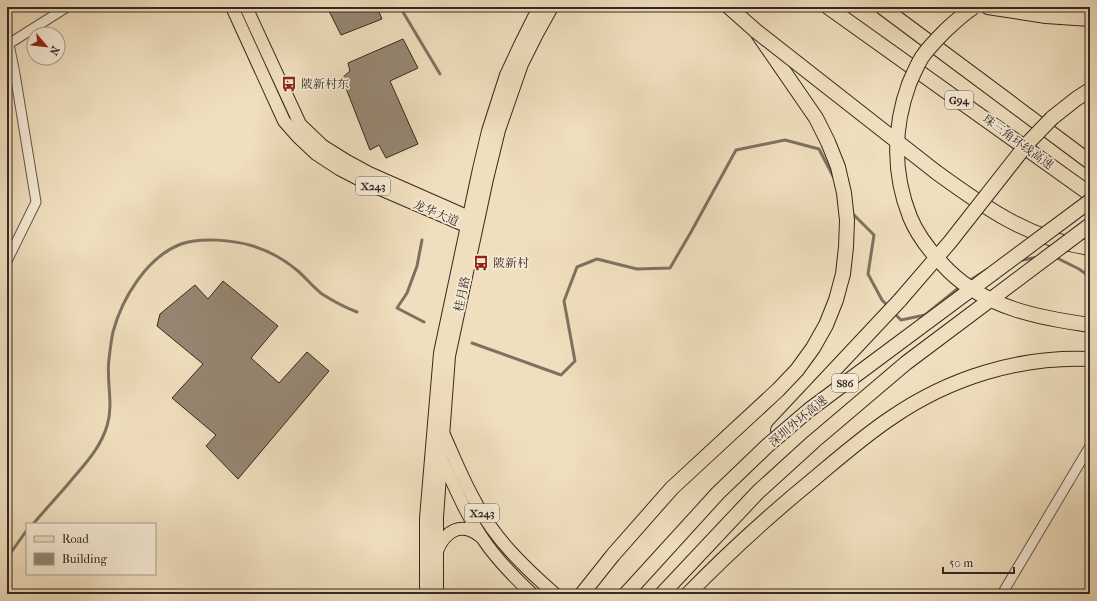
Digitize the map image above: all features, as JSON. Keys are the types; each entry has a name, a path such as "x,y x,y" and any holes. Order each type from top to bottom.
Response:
{"highway":[{"path":"728,7 756,31 936,172 986,208 1032,232 1056,240 1090,248"},
{"name":"珠三角环线高速","path":"828,7 1090,194"},
{"name":"G94","path":"882,7 1090,162"},
{"path":"974,7 960,17 938,38 922,58 912,77 904,98 896,141 898,169 903,196 911,219 926,244 949,271 968,286 989,299 1016,310 1052,319 1090,325"},
{"path":"988,7 1046,16 1090,19"},
{"path":"582,594 613,555 672,488 778,390 797,370 813,348 826,325 836,300 843,274 847,240 847,220 844,193 838,167 816,118 756,31"},
{"path":"718,493 900,300 950,242 1015,159 1039,132 1064,108 1090,90"},
{"name":"深圳外环高速","path":"626,594 718,493 767,446 809,410 1090,201"},
{"name":"深圳外环高速","path":"662,594 758,492 841,417 906,363 1090,225"},
{"path":"688,594 784,503 861,439 921,399 951,385 1003,368 1029,363 1090,359"}],"main road":[{"name":"龙华大道","path":"232,7 284,120 299,138 316,154 339,169 366,183 471,223"},
{"name":"龙华大道","path":"246,7 300,124 323,146 347,161 471,223"},
{"name":"桂月路","path":"426,594 426,518 449,356 480,161 496,102 517,51 539,7"},
{"name":"桂月路","path":"437,594 437,517 441,458 434,415 440,353 471,223 509,98 528,52 552,7"},
{"name":"X243","path":"438,436 486,520 514,555 555,594"},
{"name":"X243","path":"441,458 467,513 482,539 516,579 532,594"},
{"path":"437,552 440,544 446,536 454,530 463,528 470,530 482,539"}],"street":[{"path":"7,261 36,202 15,74 7,44 67,7"},
{"path":"1002,594 1090,446"}],"building":[{"path":"327,7 377,7 382,19 341,35"},
{"path":"403,39 418,68 390,81 418,144 386,158 379,145 370,150 342,78 350,71 348,63"},
{"path":"223,281 278,326 251,358 279,383 307,352 329,371 238,479 206,446 216,435 172,398 203,364 157,326 160,314 195,285 208,299"}],"waterway":[{"path":"400,7 440,74"},
{"path":"472,343 561,375 575,361 564,301 577,267 597,259 637,269 670,268 736,150 785,140 819,149 835,180"},
{"path":"852,213 874,235 868,274 882,300 889,307"},
{"path":"34,523 86,463 104,434 110,409 108,367 112,335 117,319 138,280 157,258 169,250 181,244 207,240 236,242 253,246 271,253 298,271 322,294 357,312"},
{"path":"422,240 417,266 407,293 397,308 424,322"},
{"path":"1018,261 1038,257"},
{"path":"1055,257 1079,269 1090,277"},
{"path":"969,281 986,270"},
{"path":"894,313 901,320 925,315 961,286"},
{"path":"7,558 26,531"}],"place":[{"name":"陂新村东","path":"289,84"},
{"name":"陂新村","path":"481,263"}]}
